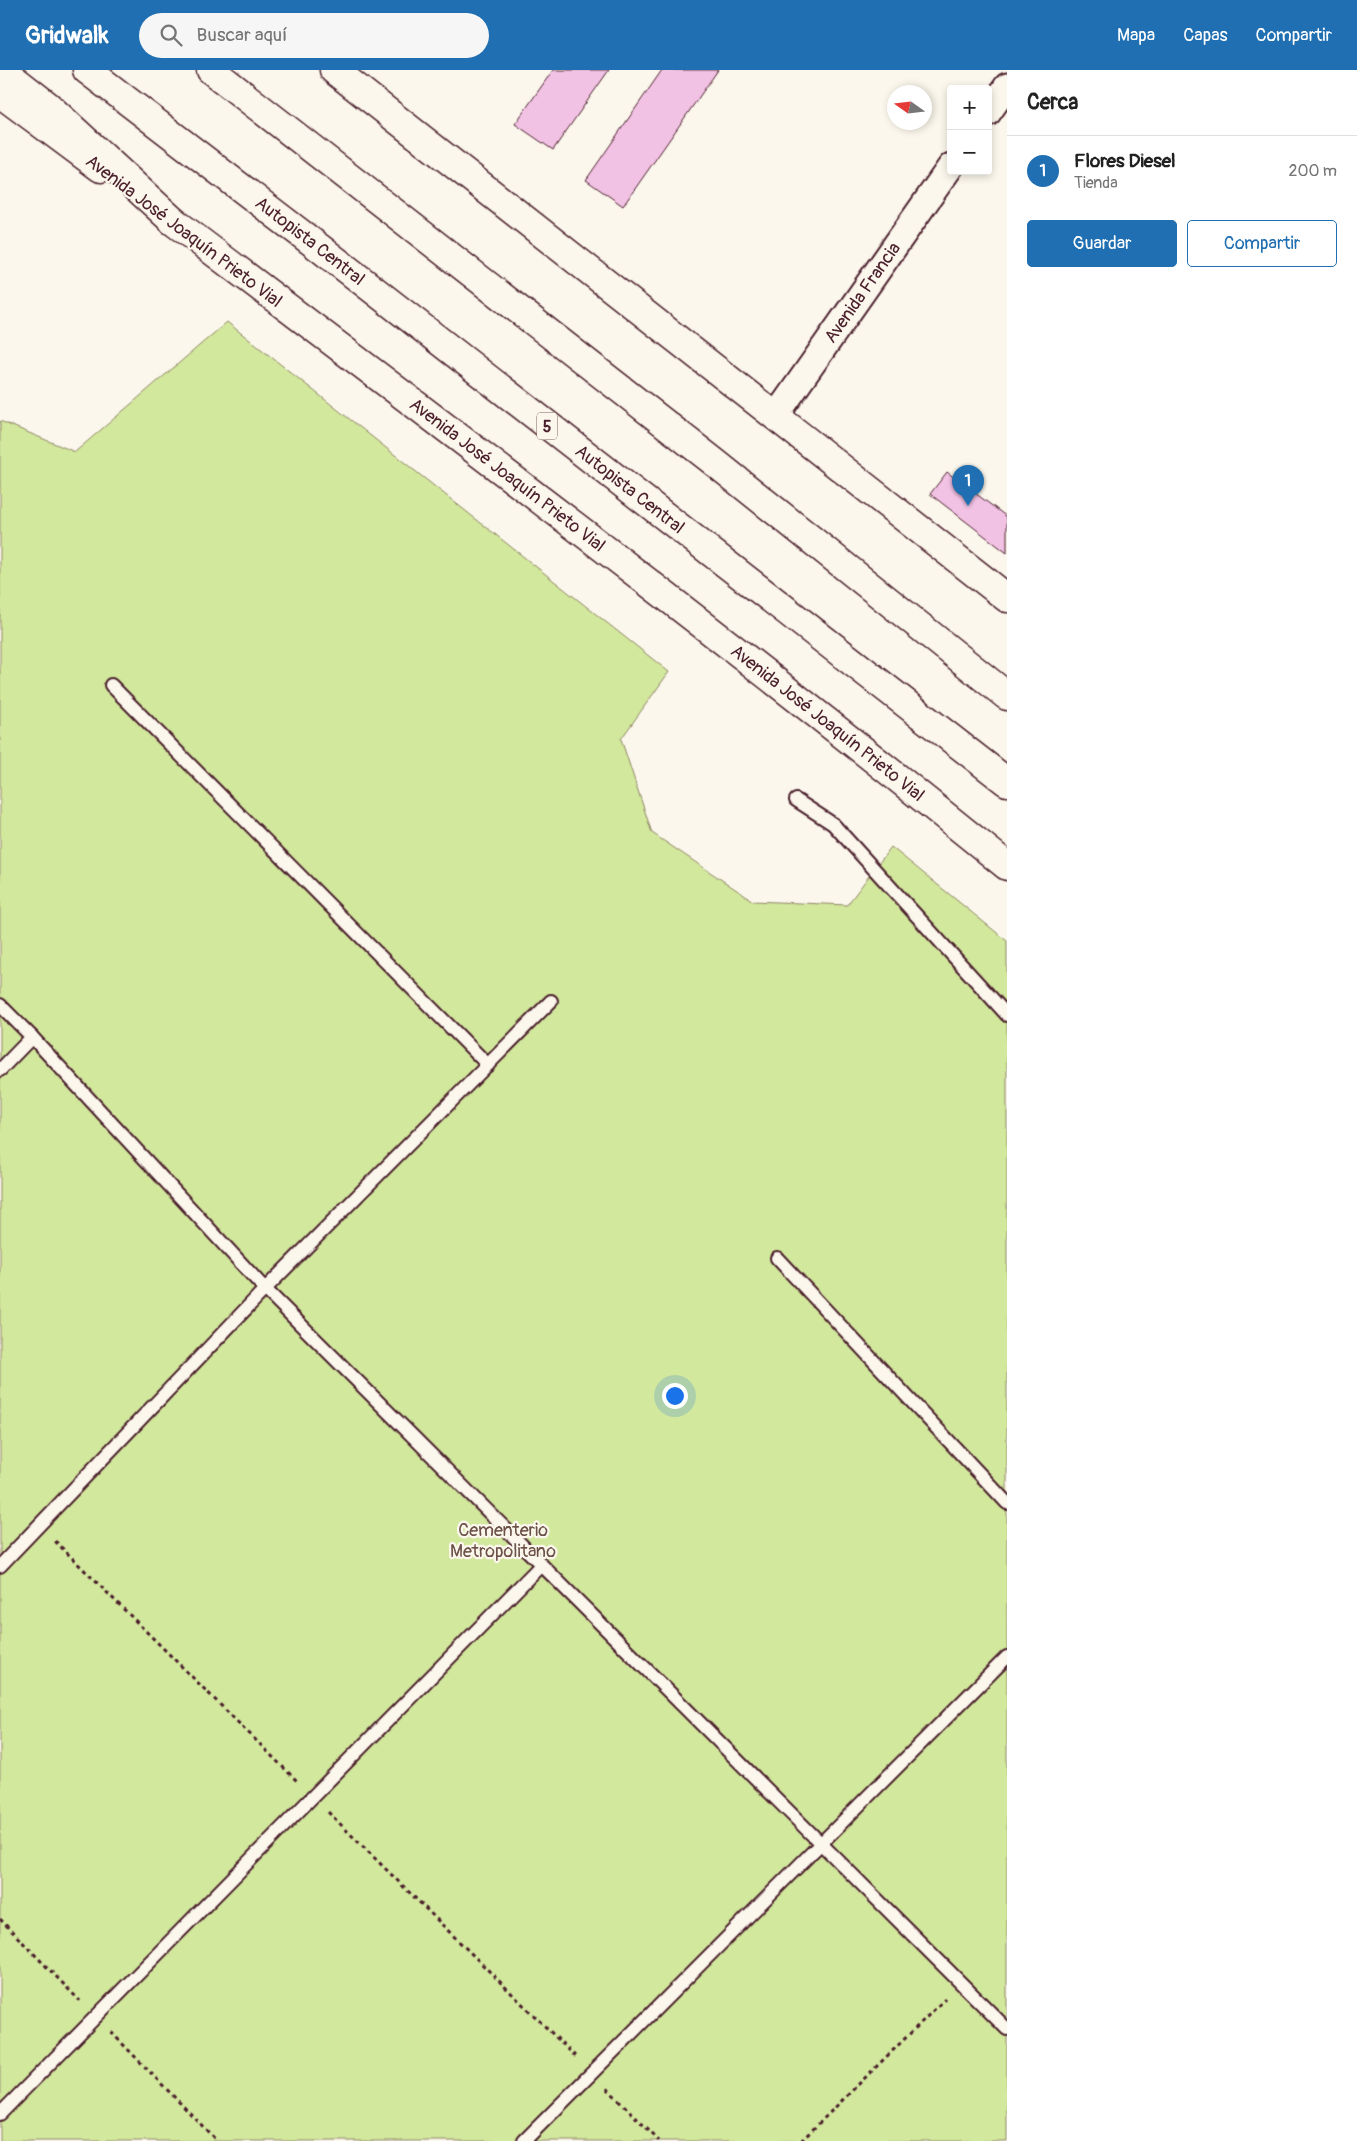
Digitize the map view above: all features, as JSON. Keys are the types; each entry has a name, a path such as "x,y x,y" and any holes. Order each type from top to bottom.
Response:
{"main road":[{"path":"2,70 48,106 173,222"},
{"name":"Autopista Central","path":"87,70 321,249 1007,782"},
{"path":"211,70 705,455 1007,696"},
{"path":"334,70 1007,598"},
{"name":"Avenida José Joaquín Prieto Vial","path":"0,94 483,456 754,666 1007,866"}],"street":[{"path":"992,107 1007,86"},
{"name":"Avenida Francia","path":"774,417 947,172"}],"lane":[{"path":"111,685 488,1065"},
{"path":"796,800 833,824 1007,1015"},
{"path":"0,1566 264,1289 551,1001"},
{"path":"0,1006 32,1037 264,1289 822,1843 1007,2030"},
{"path":"0,1070 32,1037"},
{"path":"777,1258 1007,1503"},
{"path":"0,2114 541,1565"},
{"path":"524,2141 1007,1656"}],"path":[{"path":"40,1526 659,2141"},
{"path":"801,2141 961,1982"}],"green space":[{"name":"Cementerio Metropolitano","path":"227,322 669,672 621,739 652,833 753,901 847,905 891,847 1007,941 1007,2141 0,2141 0,421 75,452"}],"building":[{"path":"553,70 609,70 553,150 515,124"},
{"path":"662,70 718,70 623,206 586,180"},
{"path":"947,472 1007,517 1007,553 930,494"}],"place":[{"name":"Flores Diesel","path":"968,506"}]}
